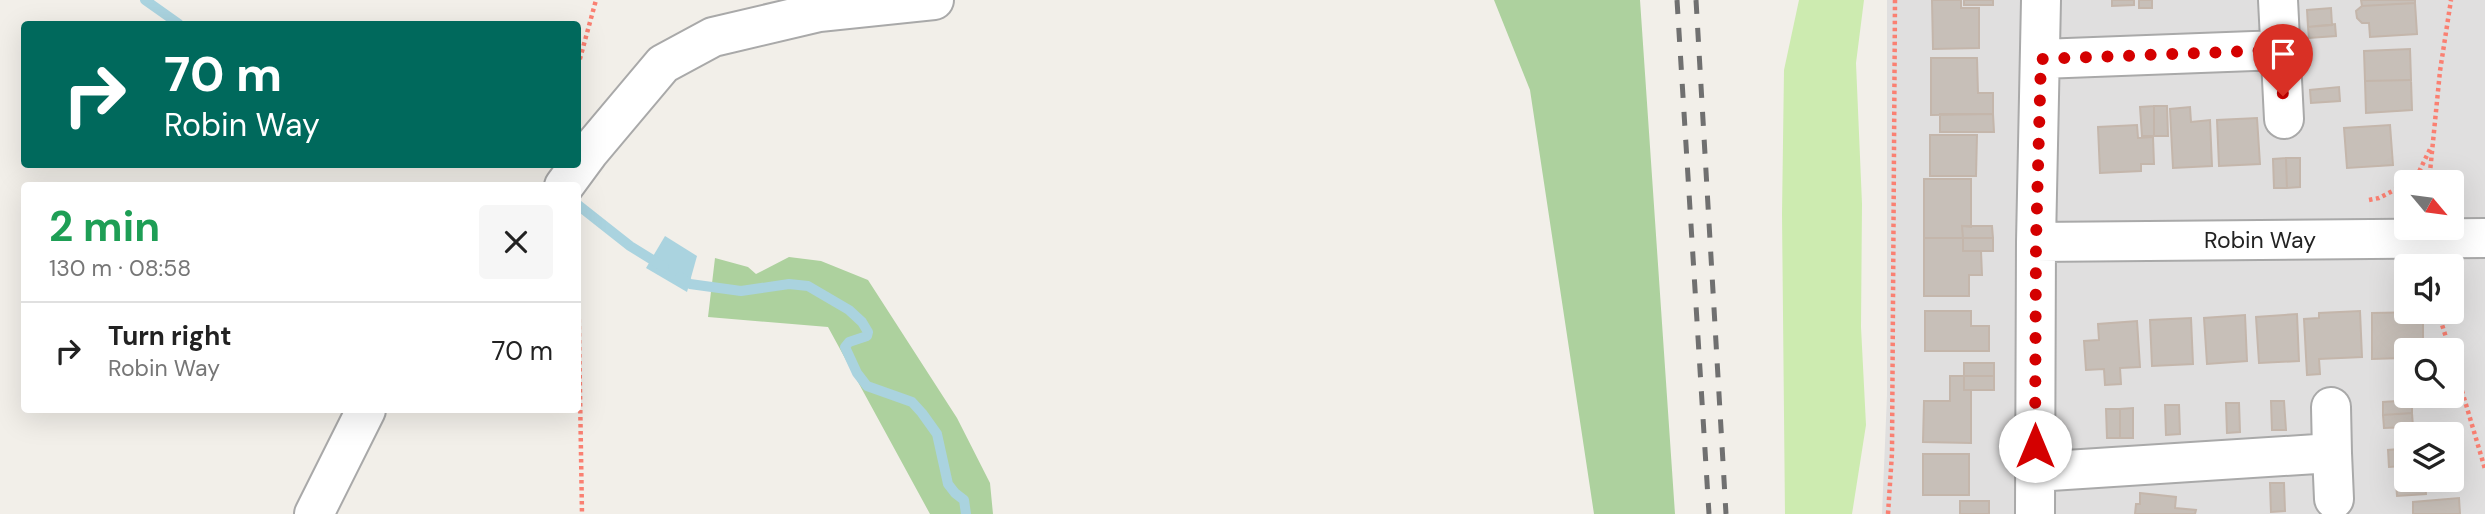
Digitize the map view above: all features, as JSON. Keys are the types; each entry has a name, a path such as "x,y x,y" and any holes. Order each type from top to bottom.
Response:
{"street":[{"path":"581,163 663,64 713,37 820,12 934,0"},
{"path":"2035,514 2036,242 2041,0"},
{"path":"2278,0 2284,119"},
{"path":"2041,59 2280,50"},
{"name":"Robin Way","path":"2036,242 2485,238"},
{"path":"2331,407 2334,499"},
{"path":"314,514 364,413"},
{"path":"2035,472 2332,453"}],"path":[{"path":"581,55 596,0"},
{"path":"1888,514 1892,429 1895,0"},
{"path":"2430,170 2440,71 2451,0"},
{"path":"2421,170 2433,145"},
{"path":"2464,398 2485,469"},
{"path":"580,413 582,514"}],"shaded area":[{"path":"1887,0 2485,0 2485,514 1882,514 1887,396"}],"green space":[{"path":"1494,0 1640,0 1675,514 1594,514 1530,90"},
{"path":"1799,0 1864,0 1856,63 1862,204 1861,327 1866,425 1852,514 1785,514 1782,214 1784,70"},
{"path":"789,257 821,261 868,280 957,418 990,483 993,514 930,514 828,327 708,317 715,258 748,267 756,274"}],"water":[{"path":"665,236 697,256 687,292 646,268"}],"building":[{"path":"1932,0 1961,0 1961,8 1979,8 1979,48 1933,49"},
{"path":"1964,0 1993,0 1993,5 1964,5"},
{"path":"2112,0 2134,0 2134,5 2112,6"},
{"path":"2139,0 2152,0 2152,8 2139,8"},
{"path":"2361,0 2415,0 2415,3 2362,6"},
{"path":"2415,3 2417,34 2370,37 2369,23 2362,23 2357,18 2356,11 2362,6"},
{"path":"2331,8 2332,25 2308,27 2307,10"},
{"path":"2335,24 2336,36 2309,38 2308,27"},
{"path":"2410,49 2411,80 2365,81 2364,51"},
{"path":"1931,58 1977,58 1978,93 1993,93 1993,114 1931,115"},
{"path":"2411,80 2412,110 2366,113 2365,81"},
{"path":"2339,87 2340,101 2311,103 2310,90"},
{"path":"2154,106 2154,136 2142,136 2140,107"},
{"path":"2154,106 2167,106 2168,136 2154,136"},
{"path":"2190,107 2191,122 2210,120 2212,166 2173,168 2170,109"},
{"path":"1940,114 1993,114 1994,132 1940,132"},
{"path":"2257,118 2260,164 2219,166 2217,120"},
{"path":"2137,125 2138,138 2153,137 2154,164 2141,164 2141,171 2100,173 2098,127"},
{"path":"2390,125 2393,165 2347,168 2344,128"},
{"path":"1930,135 1977,135 1976,176 1930,176"},
{"path":"2286,158 2287,188 2274,188 2273,159"},
{"path":"2286,158 2300,158 2300,187 2287,188"},
{"path":"1924,179 1971,179 1971,227 1962,226 1963,238 1924,238"},
{"path":"1962,226 1992,226 1993,238 1963,238"},
{"path":"1924,238 1963,238 1963,251 1981,251 1982,275 1969,275 1969,296 1924,296"},
{"path":"1963,238 1993,238 1993,251 1963,251"},
{"path":"1925,311 1971,311 1971,326 1989,326 1989,351 1925,351"},
{"path":"2360,311 2362,357 2319,359 2320,374 2307,375 2304,319 2319,318 2319,313"},
{"path":"2372,313 2394,313 2394,324 2423,324 2423,338 2394,338 2394,358 2372,359"},
{"path":"2297,314 2299,361 2259,363 2256,317"},
{"path":"2245,315 2247,361 2207,364 2204,318"},
{"path":"2191,318 2193,364 2152,366 2150,320"},
{"path":"2137,321 2140,367 2120,368 2121,384 2105,385 2104,369 2086,370 2084,341 2099,340 2098,324"},
{"path":"1964,363 1994,363 1994,376 1964,376"},
{"path":"1950,376 1964,376 1964,390 1971,390 1971,443 1923,442 1924,401 1950,401"},
{"path":"1964,376 1994,376 1994,390 1964,390"},
{"path":"2271,401 2284,401 2286,430 2272,430"},
{"path":"2394,401 2394,408 2412,408 2412,413 2383,415 2383,402"},
{"path":"2226,403 2239,403 2240,432 2227,433"},
{"path":"2165,405 2179,405 2180,434 2166,435"},
{"path":"2133,408 2133,438 2120,438 2120,409"},
{"path":"2106,409 2120,409 2120,438 2107,438"},
{"path":"2412,413 2413,422 2394,422 2394,428 2384,428 2383,415"},
{"path":"2394,449 2394,467 2389,467 2388,450"},
{"path":"1923,454 1969,454 1969,495 1923,495"},
{"path":"2270,483 2284,483 2285,511 2271,512"},
{"path":"2397,492 2426,492 2426,494 2397,496"},
{"path":"2140,493 2176,497 2175,508 2196,510 2195,514 2135,514 2136,504 2140,504"},
{"path":"2459,498 2460,514 2413,514 2413,502"},
{"path":"1960,501 1989,501 1989,514 1960,514"}],"waterway":[{"path":"145,0 175,21"},
{"path":"581,207 630,246 664,267"},
{"path":"680,277 690,284 741,291 789,284 808,286 849,310 868,332 867,336 849,342 845,347 857,373 867,386 912,402 922,413 937,434 948,484 964,500 966,514"}],"railway":[{"path":"1677,0 1709,514"},
{"path":"1696,0 1726,514"}],"route":[{"path":"2035,446 2036,242 2041,59 2280,50 2283,96"}]}
